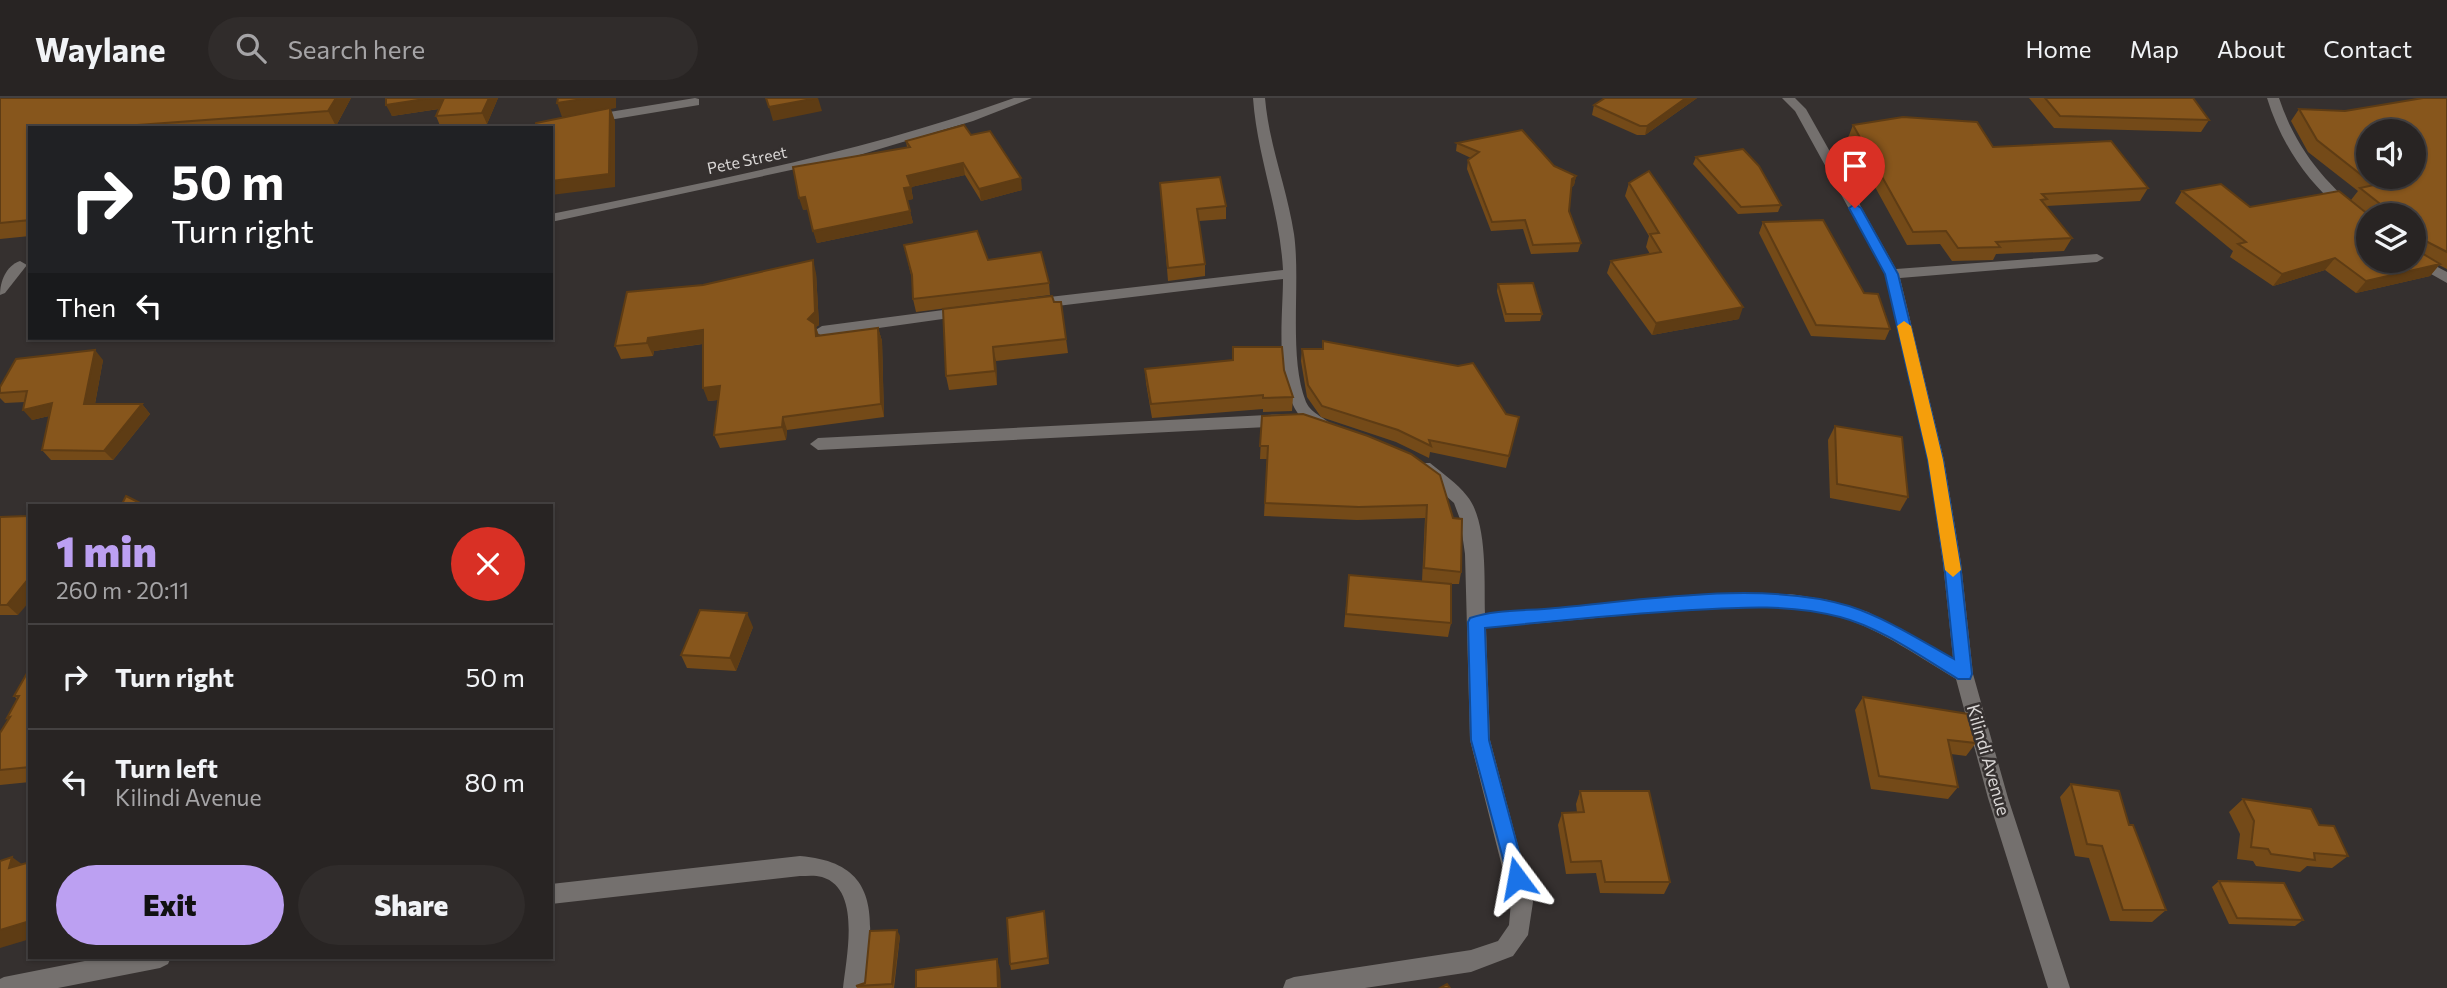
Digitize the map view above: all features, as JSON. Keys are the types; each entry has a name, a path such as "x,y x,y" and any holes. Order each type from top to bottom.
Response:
{"street":[{"name":"Pete Street","path":"553,218 834,159 963,122 1026,98"},
{"path":"1259,98 1260,127 1287,230 1292,273 1293,374 1297,400 1307,418"},
{"name":"Kilindi Avenue","path":"1788,98 1800,109 1892,274 1936,460 1952,563 1964,674 1998,798 2059,988"},
{"path":"2273,98 2284,132 2302,163 2333,198 2356,215"},
{"path":"578,121 695,102"},
{"path":"1892,274 2097,258"},
{"path":"0,268 25,264"},
{"path":"0,290 25,264"},
{"path":"2426,266 2447,278"},
{"path":"1020,306 1292,273"},
{"path":"822,331 982,310"},
{"path":"818,444 1307,418 1342,433"},
{"path":"1294,988 1471,961 1505,948 1520,928 1522,902 1512,855 1480,740 1474,554 1469,519 1461,500 1438,478 1406,456"},
{"path":"1476,622 1647,606 1745,601 1804,603 1846,612 1868,621 1900,636 1964,674"},
{"path":"553,894 800,866 829,869 850,884 857,904 860,925 854,988"},
{"path":"4,988 150,959"}],"building":[{"path":"0,98 336,98 328,111 138,126 28,126 28,220 0,223"},
{"path":"386,98 431,98 386,105"},
{"path":"444,98 489,98 482,113 436,116"},
{"path":"558,98 589,98 557,103"},
{"path":"766,98 817,98 769,107"},
{"path":"1605,98 1686,98 1647,126 1640,126 1594,105"},
{"path":"2045,98 2193,98 2209,120 2060,116"},
{"path":"2423,98 2447,98 2447,252 2426,241 2426,203 2379,203 2361,189 2426,189 2426,119 2356,119 2356,171 2317,140 2299,109 2345,111"},
{"path":"610,108 609,174 553,181 553,126 536,126 536,123"},
{"path":"1903,117 1977,122 1993,147 2111,141 2148,188 2042,194 2047,199 2041,200 2072,238 1996,242 2000,247 1958,248 1946,231 1913,232 1853,125"},
{"path":"964,125 971,135 990,131 1021,178 979,189 963,163 907,176 911,187 904,188 910,211 813,231 805,197 799,198 793,167 910,147 906,141"},
{"path":"1522,130 1554,166 1576,176 1572,179 1569,211 1581,243 1533,245 1525,220 1492,222 1468,160 1479,152 1457,143"},
{"path":"1743,149 1759,166 1781,205 1741,207 1696,157"},
{"path":"1649,171 1743,307 1656,323 1611,261 1661,252 1650,234 1659,233 1629,183"},
{"path":"1220,177 1226,206 1197,209 1205,264 1168,268 1160,183"},
{"path":"2221,184 2250,207 2339,191 2356,205 2356,273 2401,273 2366,281 2335,258 2282,274 2238,244 2246,242 2182,191"},
{"path":"1823,220 1864,293 1878,294 1890,329 1816,325 1763,222"},
{"path":"977,231 988,260 1041,252 1049,283 913,299 912,275 904,245"},
{"path":"2426,256 2440,264 2426,267"},
{"path":"813,260 815,312 808,319 815,324 816,336 878,328 881,404 783,417 782,427 714,435 720,386 703,388 703,330 648,338 647,343 615,346 627,292 703,285"},
{"path":"1533,283 1542,314 1506,314 1498,284"},
{"path":"1052,296 1054,302 1061,302 1066,339 993,347 995,371 946,376 943,309"},
{"path":"1323,341 1458,366 1473,363 1506,414 1519,417 1509,456 1429,440 1431,446 1398,430 1322,406 1308,385 1302,349 1323,349"},
{"path":"1233,347 1282,347 1284,370 1293,397 1263,398 1263,395 1151,404 1145,369 1233,360"},
{"path":"95,350 84,404 142,404 104,451 42,450 52,403 23,410 27,391 0,393 0,387 16,359"},
{"path":"1303,414 1411,454 1440,475 1453,518 1462,519 1461,572 1424,568 1427,505 1359,507 1265,503 1268,446 1260,446 1262,416"},
{"path":"1835,426 1902,437 1908,497 1837,484"},
{"path":"126,496 142,504 122,504"},
{"path":"28,511 28,579 7,605 0,605 0,517 27,516"},
{"path":"1349,575 1451,584 1451,623 1346,614"},
{"path":"700,610 747,613 730,658 681,655"},
{"path":"28,672 28,767 0,770 0,733 19,696 14,696"},
{"path":"1863,697 1968,714 1976,743 1948,740 1958,787 1879,776"},
{"path":"2071,784 2119,791 2129,825 2133,825 2166,910 2123,910 2102,846 2087,844"},
{"path":"1580,791 1649,791 1670,882 1605,882 1601,861 1571,862 1562,813 1584,812"},
{"path":"2243,799 2311,809 2319,825 2334,826 2348,856 2314,853 2315,860 2271,854 2268,849 2251,847 2254,821"},
{"path":"12,857 9,868 28,863 28,922 0,930 0,861"},
{"path":"2219,881 2284,883 2303,920 2237,918"},
{"path":"1044,911 1048,958 1010,964 1007,918"},
{"path":"897,930 892,984 856,986 865,983 870,931"},
{"path":"997,959 998,988 916,988 916,970"}],"slow traffic":[{"path":"1904,326 1936,460 1953,570"}],"route":[{"path":"1517,878 1480,740 1476,622 1633,607 1745,601 1804,603 1846,612 1900,636 1964,674 1952,563 1936,460 1892,274 1855,208"}]}
